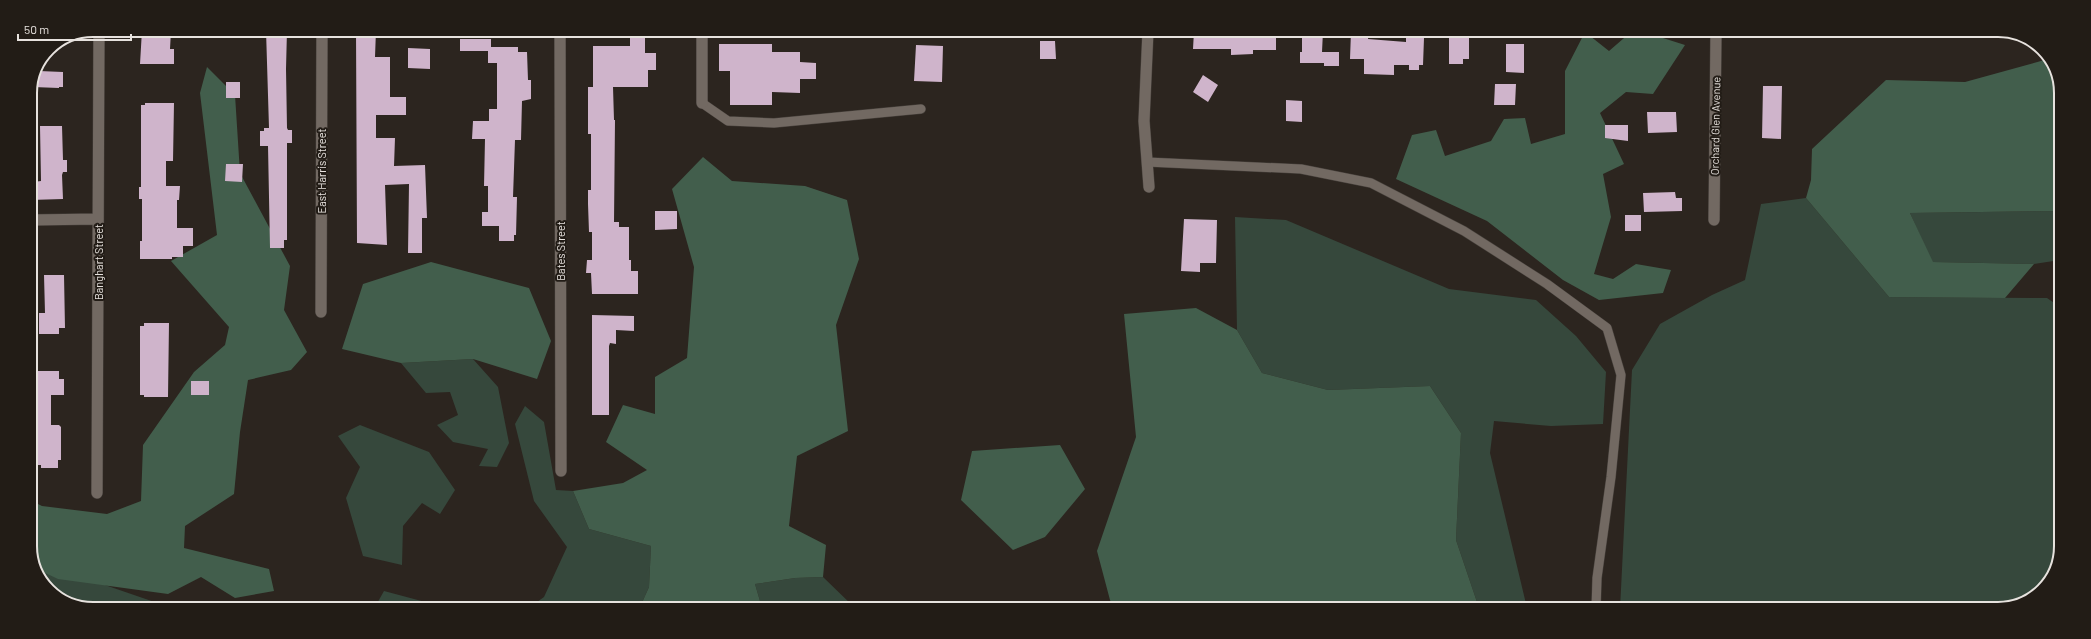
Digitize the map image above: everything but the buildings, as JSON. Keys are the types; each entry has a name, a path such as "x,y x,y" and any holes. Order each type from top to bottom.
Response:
{"street":[{"name":"Banghart Street","path":"97,493 99,37"},
{"name":"East Harris Street","path":"321,312 322,37"},
{"name":"Bates Street","path":"560,37 561,471"},
{"path":"702,37 702,103"},
{"path":"1148,37 1144,121 1149,187"},
{"name":"Orchard Glen Avenue","path":"1714,220 1716,37"},
{"path":"37,220 98,220"}],"lane":[{"path":"702,103 728,121 774,123 921,109"},
{"path":"1147,162 1301,169 1371,183 1464,231 1547,284 1607,328 1621,375 1611,477 1597,578 1596,602"}],"green space":[{"path":"1582,37 1591,37 1609,51 1625,37 1660,37 1685,45 1653,94 1626,92 1600,113 1624,164 1603,174 1611,217 1594,274 1613,279 1636,264 1671,270 1663,293 1599,300 1563,280 1487,221 1396,179 1412,135 1436,130 1445,156 1491,141 1504,119 1525,118 1531,144 1565,134 1565,71"},
{"path":"2043,60 2050,72 2054,90 2054,211 1910,213 1933,262 2034,264 2005,298 1889,297 1806,198 1811,180 1812,149 1886,80 1965,82"},
{"path":"207,67 235,95 240,173 290,266 284,310 307,352 291,370 248,380 240,432 234,494 185,526 184,548 269,569 274,591 235,598 201,577 168,594 58,579 44,572 39,560 37,549 37,504 42,506 107,514 141,501 143,445 194,372 225,345 229,327 171,261 217,235 200,93"},
{"path":"703,157 732,181 805,186 847,200 859,259 836,325 848,431 797,456 789,526 826,545 823,577 795,578 755,584 760,602 642,602 649,587 651,546 589,529 573,491 623,483 647,470 606,442 623,405 655,414 655,377 687,358 694,267 672,189"},
{"path":"1806,198 1889,297 2047,298 2054,303 2054,553 2050,567 2040,583 2032,590 2016,599 2005,602 1620,602 1632,370 1660,324 1712,295 1745,280 1761,204"},
{"path":"2054,211 2054,261 2034,264 1932,262 1910,213"},
{"path":"1235,217 1286,220 1449,289 1536,300 1576,336 1606,372 1603,424 1551,426 1494,421 1490,453 1526,602 1477,602 1456,540 1461,433 1430,386 1328,390 1262,373 1237,330"},
{"path":"431,262 529,288 551,341 537,379 473,359 401,363 342,349 363,284"},
{"path":"1196,308 1237,330 1262,373 1328,390 1430,386 1461,433 1456,540 1477,602 1111,602 1097,551 1136,437 1124,314"},
{"path":"473,359 498,387 509,443 497,467 479,466 488,449 453,442 437,425 458,415 450,392 426,393 401,363"},
{"path":"525,406 544,422 556,490 573,491 589,529 651,546 649,587 642,602 537,602 544,597 567,547 534,501 515,424"},
{"path":"360,425 429,452 455,490 440,514 422,503 403,526 402,565 363,556 346,498 360,467 338,436"},
{"path":"1060,445 1085,489 1045,537 1013,550 961,500 972,451"},
{"path":"40,563 154,602 86,602 72,598 51,583"},
{"path":"823,577 849,602 760,602 755,584 795,578"},
{"path":"384,591 425,602 378,602"}]}
